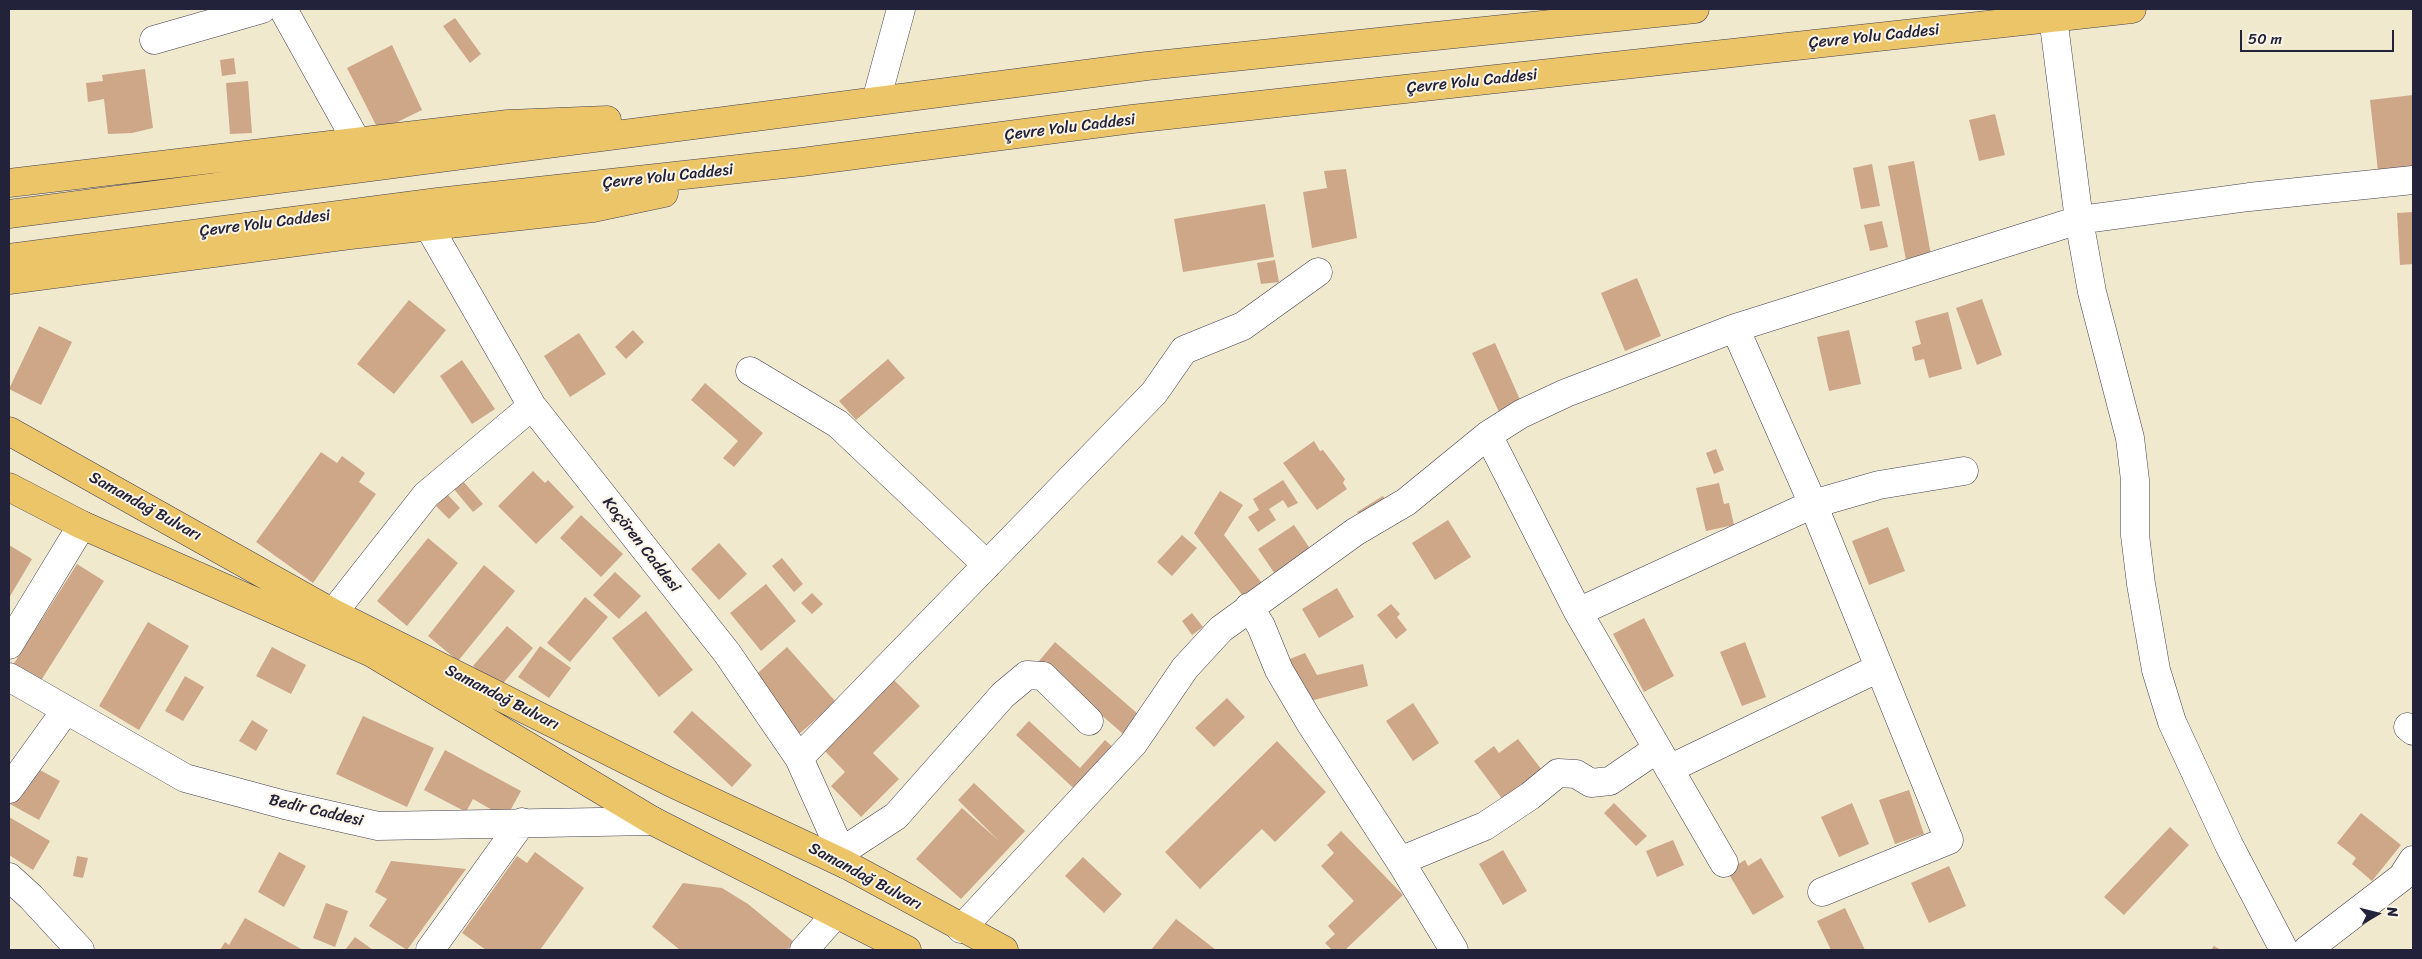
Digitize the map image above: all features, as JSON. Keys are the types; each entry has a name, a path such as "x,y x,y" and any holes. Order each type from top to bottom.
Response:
{"highway":[{"path":"9,214 1156,65 1695,9"},
{"name":"Çevre Yolu Caddesi","path":"9,258 438,202 802,162 1132,120 2132,9"},
{"path":"9,183 508,124 776,114"},
{"path":"9,280 593,208 802,162"},
{"name":"Samandağ Bulvarı","path":"9,431 333,614 645,770 844,858 961,929 1004,950"},
{"name":"Samandağ Bulvarı","path":"9,487 82,525 372,653 652,821 907,950"}],"street":[{"path":"154,40 262,9"},
{"path":"283,9 356,142"},
{"path":"876,101 902,9"},
{"path":"2053,18 2079,220 2092,292 2130,438 2135,480 2135,535 2141,584 2156,670 2172,722 2229,845 2284,950"},
{"path":"961,929 1133,744 1185,668 1221,630 1249,607 1355,532 1406,502 1488,435 1521,414 1566,392 1735,328 2079,220 2249,197 2413,180"},
{"name":"Koçören Caddesi","path":"429,227 532,406 727,653 799,758 844,858"},
{"path":"799,758 1154,393 1184,350 1243,326 1318,272"},
{"path":"1735,328 1813,504 1950,840 1822,892"},
{"path":"750,370 838,424 987,565"},
{"path":"333,614 426,495 532,406"},
{"path":"1488,435 1578,612 1724,864"},
{"path":"1578,612 1813,504 1879,485 1964,471"},
{"path":"9,646 82,525"},
{"path":"1249,607 1261,626 1279,670 1309,721 1400,861 1454,950"},
{"path":"1400,861 1485,826 1530,796 1558,773 1576,774 1591,783 1610,781 1879,668"},
{"path":"844,858 896,816 1003,695 1026,675 1043,676 1089,722"},
{"name":"Bedir Caddesi","path":"9,677 185,778 286,805 378,826 652,821"},
{"path":"9,789 66,710"},
{"path":"430,950 522,822"},
{"path":"2307,950 2402,877 2413,860"},
{"path":"9,877 31,896 80,950"},
{"path":"804,950 835,915"}],"building":[{"path":"455,18 481,54 470,63 443,26"},
{"path":"392,45 422,110 379,131 347,68"},
{"path":"234,58 236,74 222,76 220,60"},
{"path":"145,69 153,128 132,133 108,134 104,99 88,102 86,83 103,81 102,75"},
{"path":"248,81 252,133 230,134 226,83"},
{"path":"2413,95 2413,167 2378,171 2370,100"},
{"path":"1995,114 2005,155 1979,161 1969,120"},
{"path":"1914,161 1931,255 1906,260 1888,166"},
{"path":"1872,164 1880,206 1861,209 1853,168"},
{"path":"1346,169 1357,238 1312,248 1303,192 1327,188 1324,171"},
{"path":"1265,204 1274,257 1183,272 1174,219"},
{"path":"2413,212 2413,264 2400,265 2397,213"},
{"path":"1882,221 1888,247 1870,251 1864,225"},
{"path":"1275,260 1279,282 1261,284 1257,263"},
{"path":"1637,278 1661,336 1625,351 1601,293"},
{"path":"1982,299 2002,355 1977,365 1956,308"},
{"path":"409,300 446,330 394,394 357,364"},
{"path":"1948,312 1962,369 1929,378 1924,359 1915,361 1912,347 1921,344 1915,321"},
{"path":"39,326 72,342 41,405 9,389"},
{"path":"633,330 644,342 626,359 615,347"},
{"path":"1849,330 1861,384 1829,391 1817,337"},
{"path":"579,333 606,374 570,397 544,356"},
{"path":"1495,343 1521,402 1499,412 1472,353"},
{"path":"888,359 905,378 856,420 839,401"},
{"path":"462,360 495,409 472,424 440,376"},
{"path":"705,383 763,433 734,467 723,458 738,441 691,400"},
{"path":"1314,441 1320,451 1323,450 1345,479 1343,483 1347,489 1317,510 1283,463"},
{"path":"1716,449 1724,470 1714,474 1706,453"},
{"path":"321,452 337,463 342,456 365,473 359,482 376,494 313,583 256,542"},
{"path":"533,471 545,483 548,480 574,507 536,544 498,506"},
{"path":"462,480 483,504 473,512 453,488"},
{"path":"1283,480 1298,503 1288,508 1283,500 1269,509 1276,520 1258,532 1248,517 1259,510 1253,499"},
{"path":"1719,483 1724,504 1729,503 1734,525 1706,531 1696,488"},
{"path":"1220,491 1243,505 1224,535 1265,587 1247,601 1194,533"},
{"path":"447,494 460,508 449,519 436,506"},
{"path":"1383,496 1388,505 1362,520 1357,512"},
{"path":"581,515 623,554 601,577 560,538"},
{"path":"1448,520 1471,557 1435,580 1412,543"},
{"path":"1294,525 1313,553 1277,577 1258,549"},
{"path":"1888,527 1905,571 1869,585 1852,541"},
{"path":"1182,535 1197,548 1172,576 1157,562"},
{"path":"428,538 458,563 407,626 377,601"},
{"path":"719,543 747,574 719,600 691,569"},
{"path":"9,545 32,559 9,598"},
{"path":"782,558 803,584 794,592 772,566"},
{"path":"77,564 104,581 40,682 13,665"},
{"path":"484,565 515,591 458,661 428,636"},
{"path":"615,572 641,596 619,619 593,595"},
{"path":"766,584 796,621 761,651 730,613"},
{"path":"1337,588 1354,617 1319,638 1302,609"},
{"path":"812,593 823,604 812,614 801,603"},
{"path":"585,597 608,617 570,662 547,643"},
{"path":"1391,604 1400,614 1397,617 1407,630 1396,639 1377,615"},
{"path":"646,611 693,670 659,697 612,638"},
{"path":"1192,613 1203,627 1192,635 1182,621"},
{"path":"1644,618 1674,676 1644,692 1613,634"},
{"path":"148,622 189,646 139,730 99,706"},
{"path":"507,626 533,648 499,688 473,666"},
{"path":"1055,642 1145,720 1129,739 1039,661"},
{"path":"1745,642 1766,697 1742,706 1720,652"},
{"path":"540,646 571,668 549,698 518,677"},
{"path":"272,647 306,665 291,694 256,676"},
{"path":"787,647 836,702 799,734 750,680"},
{"path":"1305,653 1317,675 1363,664 1368,686 1306,702 1282,662"},
{"path":"185,676 204,687 183,721 165,711"},
{"path":"892,678 920,706 873,753 899,779 861,817 831,786 845,772 822,748"},
{"path":"1227,698 1245,717 1214,747 1195,728"},
{"path":"1413,703 1439,743 1413,761 1386,721"},
{"path":"692,711 752,765 732,787 673,732"},
{"path":"363,716 434,748 407,807 336,774"},
{"path":"252,720 268,730 256,751 239,741"},
{"path":"1029,721 1080,768 1105,740 1119,753 1081,795 1016,735"},
{"path":"1518,739 1545,774 1506,804 1474,761 1494,746 1499,753"},
{"path":"1277,741 1326,792 1275,842 1262,829 1200,889 1165,852"},
{"path":"445,750 521,791 506,818 473,799 466,812 424,790"},
{"path":"31,765 60,781 39,820 10,804"},
{"path":"974,783 1025,831 961,899 916,859 962,808 999,841 958,800"},
{"path":"1909,790 1924,834 1895,844 1879,800"},
{"path":"1614,803 1647,836 1636,846 1604,813"},
{"path":"1852,803 1869,844 1839,857 1821,817"},
{"path":"2361,813 2401,845 2372,881 2352,864 2356,858 2337,843"},
{"path":"9,817 50,841 33,870 9,855"},
{"path":"2170,827 2189,845 2124,915 2104,897"},
{"path":"1341,831 1403,895 1345,950 1332,950 1325,943 1335,934 1328,926 1354,901 1321,866 1334,853 1327,845"},
{"path":"1673,840 1684,865 1657,877 1646,851"},
{"path":"1503,850 1527,891 1503,905 1479,864"},
{"path":"279,852 306,866 284,907 258,892"},
{"path":"535,852 584,888 540,950 486,950 462,933 517,856 527,863"},
{"path":"77,856 88,858 83,878 73,876"},
{"path":"1083,857 1122,894 1104,913 1065,876"},
{"path":"1761,858 1784,897 1753,915 1727,871 1745,860 1748,866"},
{"path":"391,861 466,869 407,950 369,926 387,899 375,892"},
{"path":"1949,866 1966,906 1929,923 1911,883"},
{"path":"683,883 722,888 748,904 794,942 787,950 680,950 652,927"},
{"path":"326,903 348,911 335,947 313,938"},
{"path":"1845,908 1865,950 1831,950 1817,921"},
{"path":"245,918 303,950 220,950 225,942 229,945"},
{"path":"1176,919 1216,950 1151,950"},
{"path":"355,937 373,950 345,950"},
{"path":"2214,946 2221,950 2211,950"}]}
